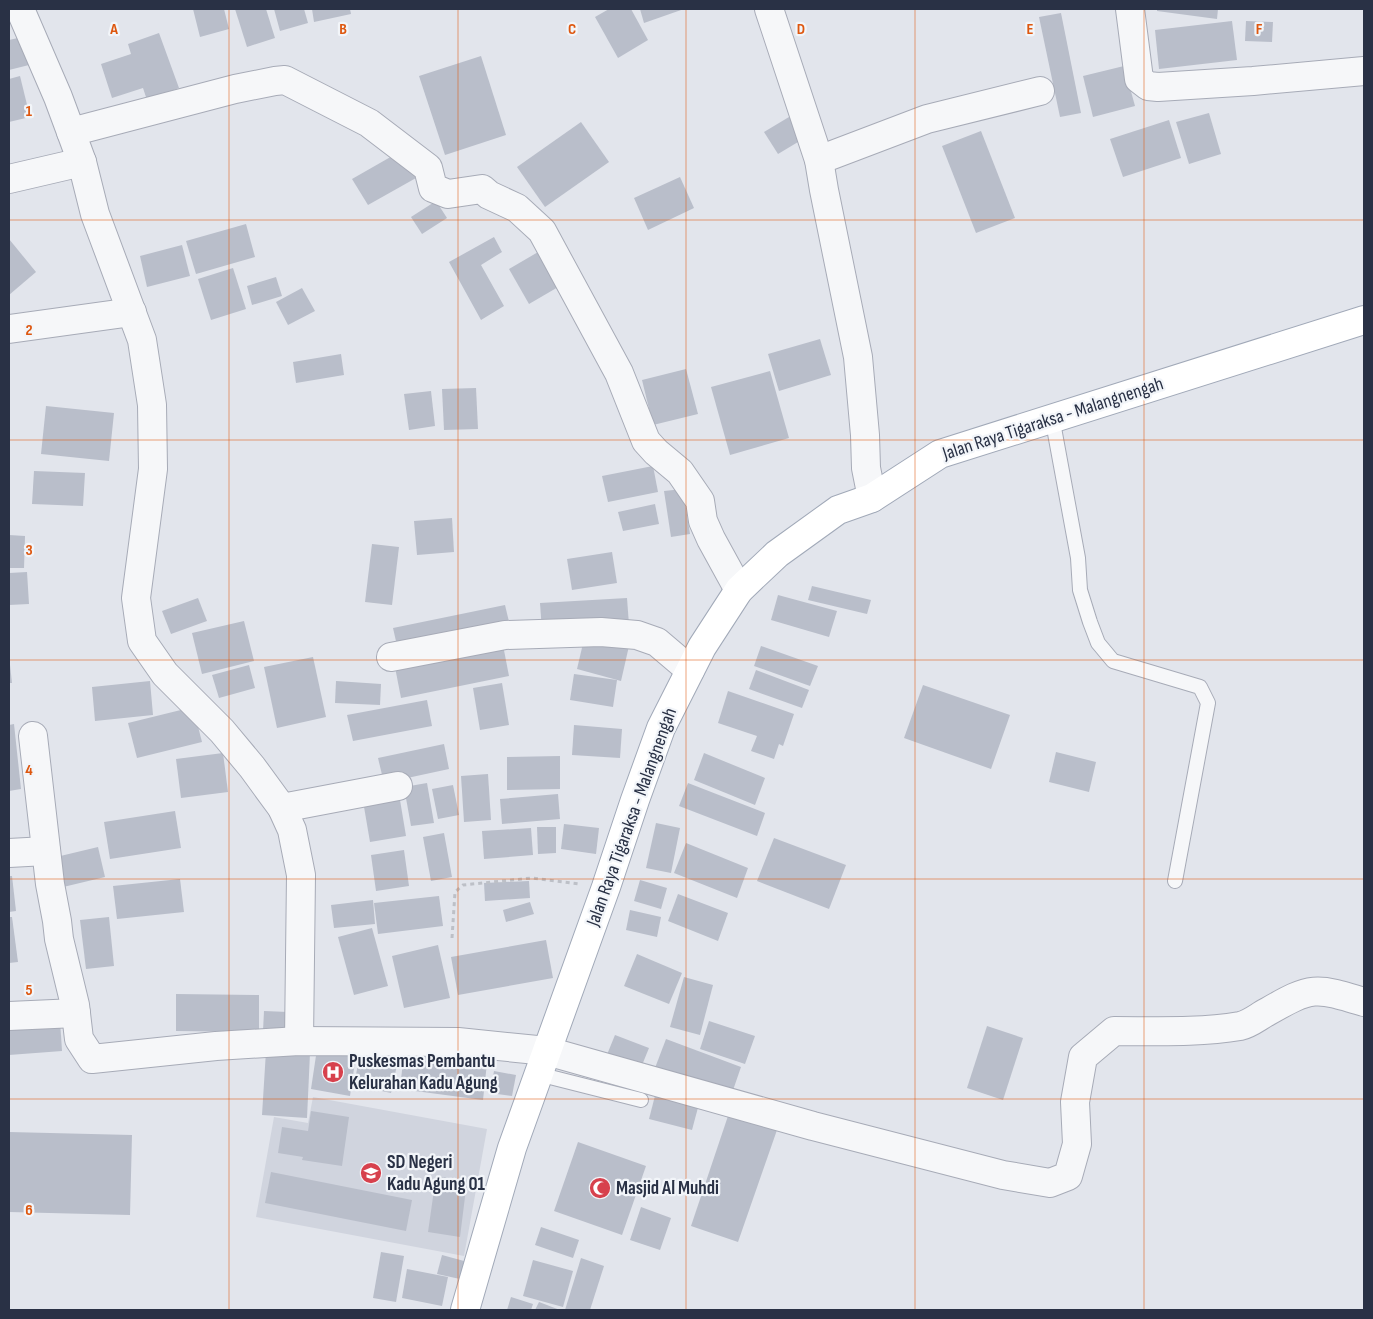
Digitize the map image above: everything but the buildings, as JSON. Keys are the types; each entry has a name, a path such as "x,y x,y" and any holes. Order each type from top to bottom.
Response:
{"main road":[{"name":"Jalan Raya Tigaraksa - Malangnengah","path":"465,1310 512,1148 661,728 702,647 739,590 777,554 838,510 872,498 940,454 1052,417 1364,320"}],"street":[{"path":"20,9 71,132 82,162 95,214 142,340 152,405 153,469 136,598 142,642 165,674 222,731 246,759 282,808 292,830 302,875 299,1041"},
{"path":"769,9 819,160 858,357 866,468 872,498"},
{"path":"1130,9 1139,79 1148,86 1253,81 1364,71"},
{"path":"71,132 235,89 285,80 369,123 428,168 433,188 448,194 482,189 488,194 517,208 542,231 619,373 646,441 680,472 700,501 703,521 739,590"},
{"path":"819,160 927,118 1040,91"},
{"path":"9,179 82,162"},
{"path":"9,329 132,312"},
{"path":"391,657 505,635 601,632 637,636 656,642 690,670"},
{"path":"32,736 58,939 76,1013 79,1039 92,1059 216,1046 299,1041 458,1042 1003,1175 1050,1183 1068,1176 1077,1144 1075,1102 1083,1057 1114,1031 1206,1031 1244,1025 1295,996 1311,991 1330,991 1364,1002"},
{"path":"282,808 398,786"},
{"path":"9,854 46,851"},
{"path":"9,1016 76,1013"}],"lane":[{"path":"1052,417 1078,558 1080,590 1098,643 1113,661 1200,687 1208,703 1175,881"},
{"path":"543,1063 641,1100"}],"path":[{"path":"452,938 455,892 464,885 532,878 606,887"}],"shaded area":[{"name":"SD Negeri Kadu Agung 01","path":"313,1097 487,1129 464,1256 256,1217 274,1117 308,1123"}],"place":[{"name":"Puskesmas Pembantu Kelurahan Kadu Agung","path":"333,1072"},
{"name":"SD Negeri Kadu Agung 01","path":"371,1173"},
{"name":"Masjid Al Muhdi","path":"600,1188"}]}
